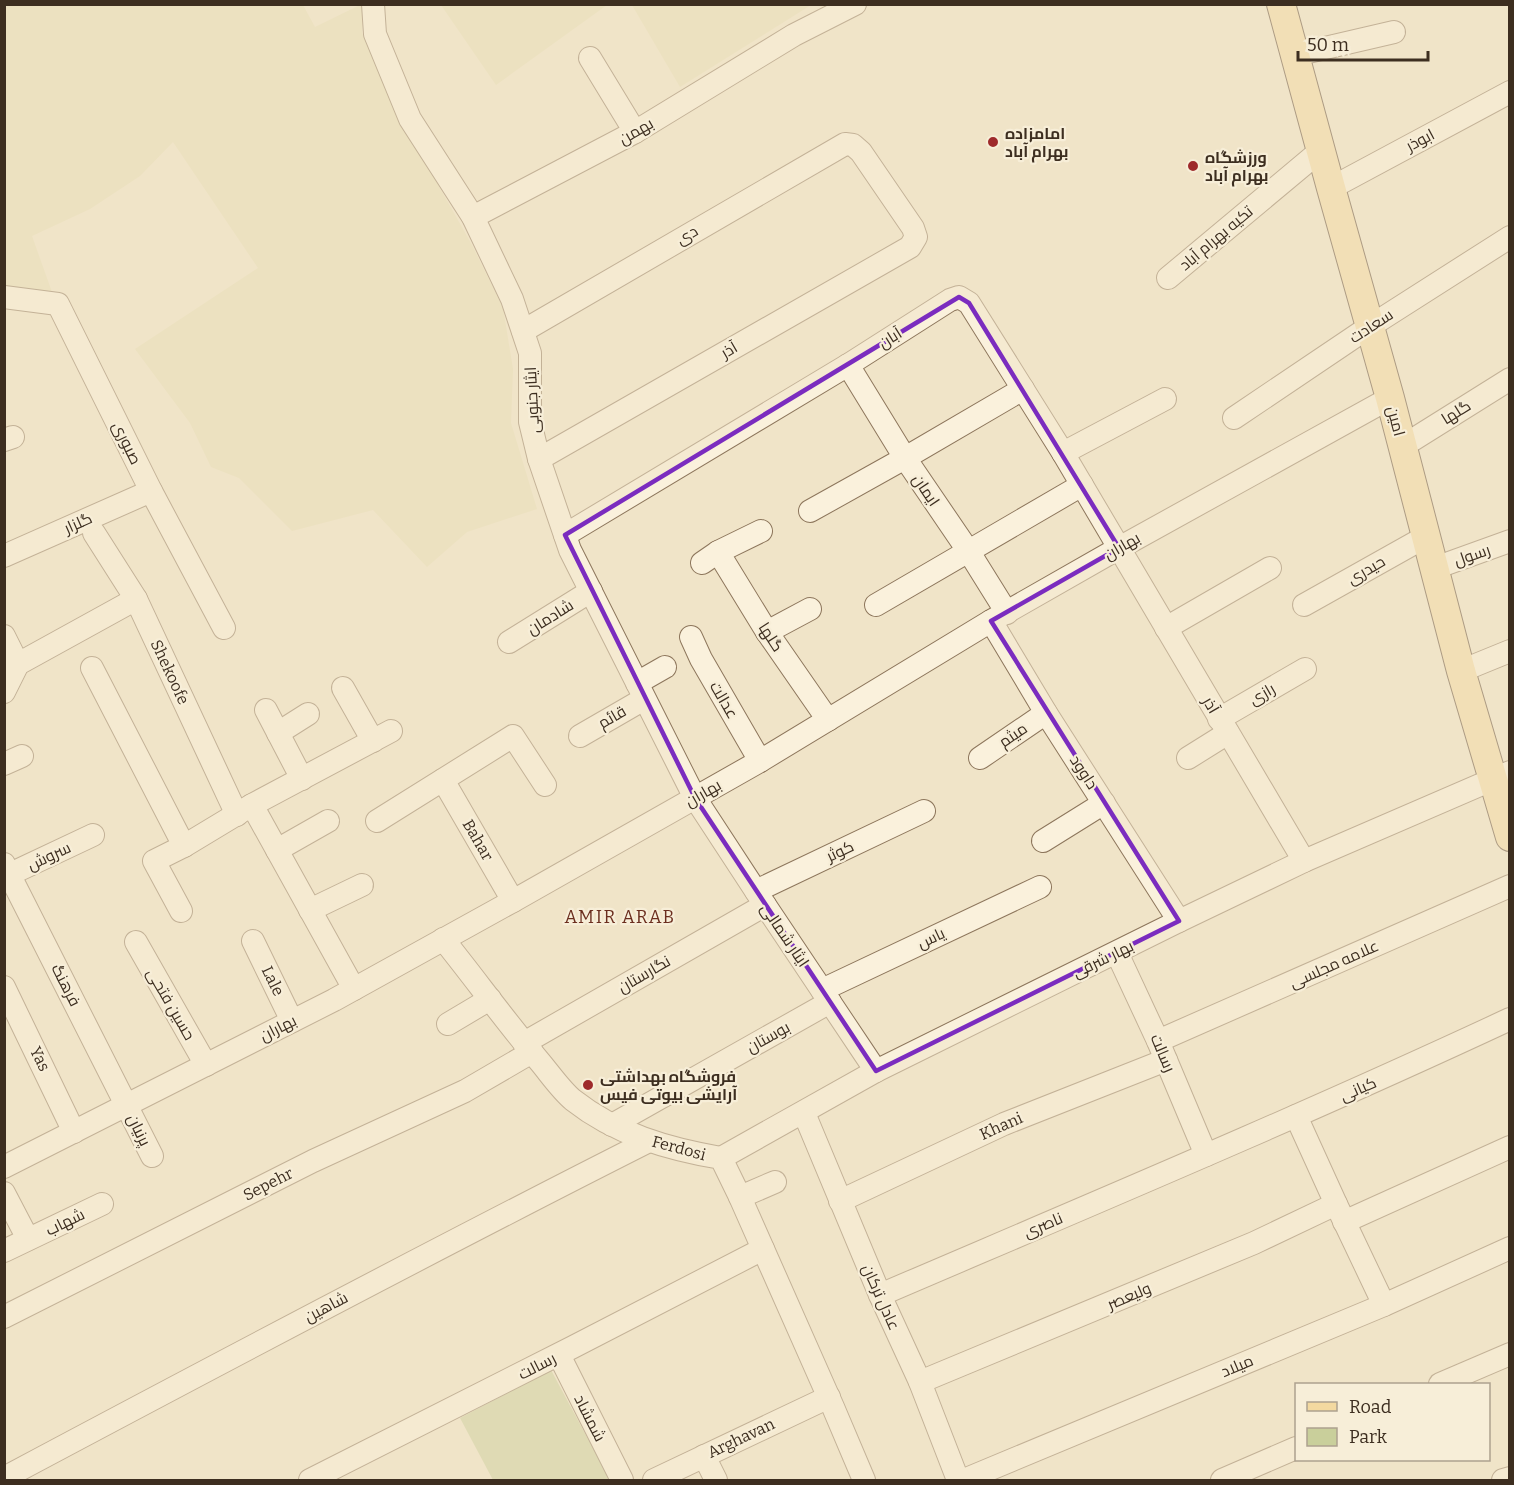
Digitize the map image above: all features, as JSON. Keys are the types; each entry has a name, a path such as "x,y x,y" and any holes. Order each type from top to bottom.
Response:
{"main road":[{"name":"امین","path":"1281,4 1403,446 1461,671 1501,775 1509,837"}],"street":[{"name":"ایثار جنوبی","path":"373,4 375,34 410,119 473,217 512,299 530,353 530,422 539,459 570,550 695,798"},
{"name":"بهمن","path":"473,217 635,132 794,35 855,4"},
{"path":"1295,55 1394,32"},
{"path":"590,58 635,132"},
{"name":"ابوذر","path":"1330,188 1509,92"},
{"name":"دی","path":"523,330 845,144 853,145"},
{"name":"آذر","path":"539,459 910,247 916,237 913,228 861,152 853,145"},
{"name":"تکیه بهرام آباد","path":"1168,278 1320,151"},
{"name":"سعادت","path":"1234,418 1509,237"},
{"name":"صبوری","path":"4,297 58,304 151,491 224,628"},
{"name":"آبان","path":"565,535 848,365 950,300 959,297 969,303 1063,453 1119,548"},
{"name":"ایمان","path":"848,365 905,458 969,552 999,617"},
{"name":"گلها","path":"1403,446 1509,379"},
{"path":"810,511 1023,389"},
{"name":"بهاران","path":"4,1167 354,989 513,901 760,761 999,617 1119,548 1390,398"},
{"path":"1063,453 1164,399"},
{"path":"876,605 1082,485"},
{"name":"گلزار","path":"4,556 151,491"},
{"name":"گلها","path":"761,531 710,557 767,632 828,720"},
{"name":"Shekoofe","path":"94,533 136,598 245,810 277,850 354,989"},
{"name":"حیدری","path":"1304,605 1427,536"},
{"name":"رسول","path":"1435,568 1509,542"},
{"name":"آذر","path":"1119,548 1304,861"},
{"path":"1166,628 1270,568"},
{"name":"شادمان","path":"509,642 591,591"},
{"path":"4,692 18,664 136,598"},
{"path":"767,632 810,609"},
{"name":"داوود","path":"999,617 1047,713 1179,921"},
{"path":"4,636 18,664"},
{"name":"عدالت","path":"691,637 700,660 760,761"},
{"path":"1461,671 1509,651"},
{"name":"قائم","path":"580,736 640,691 666,667"},
{"path":"92,668 184,846"},
{"name":"رازی","path":"1188,758 1224,726 1305,669"},
{"path":"181,911 154,861 382,736 343,688"},
{"path":"266,710 302,778"},
{"name":"میثم","path":"980,758 1047,713"},
{"path":"278,733 308,714"},
{"path":"377,821 513,736 545,785"},
{"name":"بهار شرقی","path":"721,1158 876,1071 1179,921 1304,861 1501,775"},
{"name":"Bahar","path":"443,780 513,901"},
{"name":"ایثار شمالی","path":"695,798 876,1071"},
{"path":"1043,841 1104,803"},
{"name":"کوثر","path":"760,898 924,811"},
{"path":"277,850 328,821"},
{"name":"سروش","path":"6,872 93,835"},
{"name":"فرهنگ","path":"6,872 127,1105"},
{"path":"310,910 362,885"},
{"name":"علامه مجلسی","path":"1162,1050 1509,886"},
{"name":"یاس","path":"826,996 1040,887"},
{"name":"نگارستان","path":"528,1047 760,898"},
{"name":"Ferdosi","path":"443,939 572,1099 612,1125 650,1141 721,1158 864,1480"},
{"name":"Lale","path":"253,941 292,1021"},
{"name":"حسین فتحی","path":"136,942 206,1065"},
{"name":"رسالت","path":"1117,953 1162,1050 1206,1155"},
{"name":"Yas","path":"4,987 74,1132"},
{"name":"بوستان","path":"612,1125 826,996"},
{"path":"448,1024 490,999"},
{"name":"کیانی","path":"1206,1155 1401,1070 1509,1019"},
{"name":"Sepehr","path":"4,1317 313,1161 465,1091 528,1047"},
{"name":"Khani","path":"840,1201 1162,1050"},
{"name":"پرنیان","path":"127,1105 152,1156"},
{"name":"عادل ترکان","path":"804,1113 880,1295 920,1382 958,1480"},
{"path":"1296,1116 1384,1305"},
{"name":"شاهین","path":"4,1478 487,1223 650,1141"},
{"name":"ولیعصر","path":"920,1382 1254,1243 1340,1213 1509,1147"},
{"name":"ناصری","path":"880,1295 1206,1155"},
{"path":"740,1197 775,1182"},
{"name":"شهاب","path":"4,1193 28,1239"},
{"name":"شهاب","path":"4,1251 102,1204"},
{"name":"میلاد","path":"963,1480 1384,1305 1509,1248"},
{"name":"رسالت","path":"309,1480 559,1355 763,1249"},
{"path":"1442,1383 1509,1354"},
{"name":"شمشاد","path":"559,1355 622,1480"},
{"name":"Arghavan","path":"654,1480 829,1397"},
{"path":"1222,1480 1295,1448"},
{"path":"704,1456 716,1480"},
{"path":"1503,1480 1509,1478"}],"highlighted area":[{"path":"959,297 969,303 1119,548 991,621 1179,921 876,1071 695,798 565,535"}],"shaded area":[{"path":"5,5 303,5 315,27 363,5 362,33 406,128 472,245 503,308 513,369 511,423 537,509 467,532 427,567 373,510 292,531 239,478 211,467 190,423 135,349 258,268 173,142 140,176 90,209 32,236 53,295 5,290"},
{"path":"441,5 607,5 496,85"},
{"path":"632,5 811,5 680,87"}],"green space":[{"path":"551,1370 610,1480 493,1480 460,1418"}],"place":[{"name":"امامزاده بهرام آباد","path":"993,142"},
{"name":"ورزشگاه بهرام آباد","path":"1193,166"},
{"name":"فروشگاه بهداشتی آرایشی بیوتی فیس","path":"588,1085"}],"district":[{"name":"AMIR ARAB","path":"620,917"}]}
